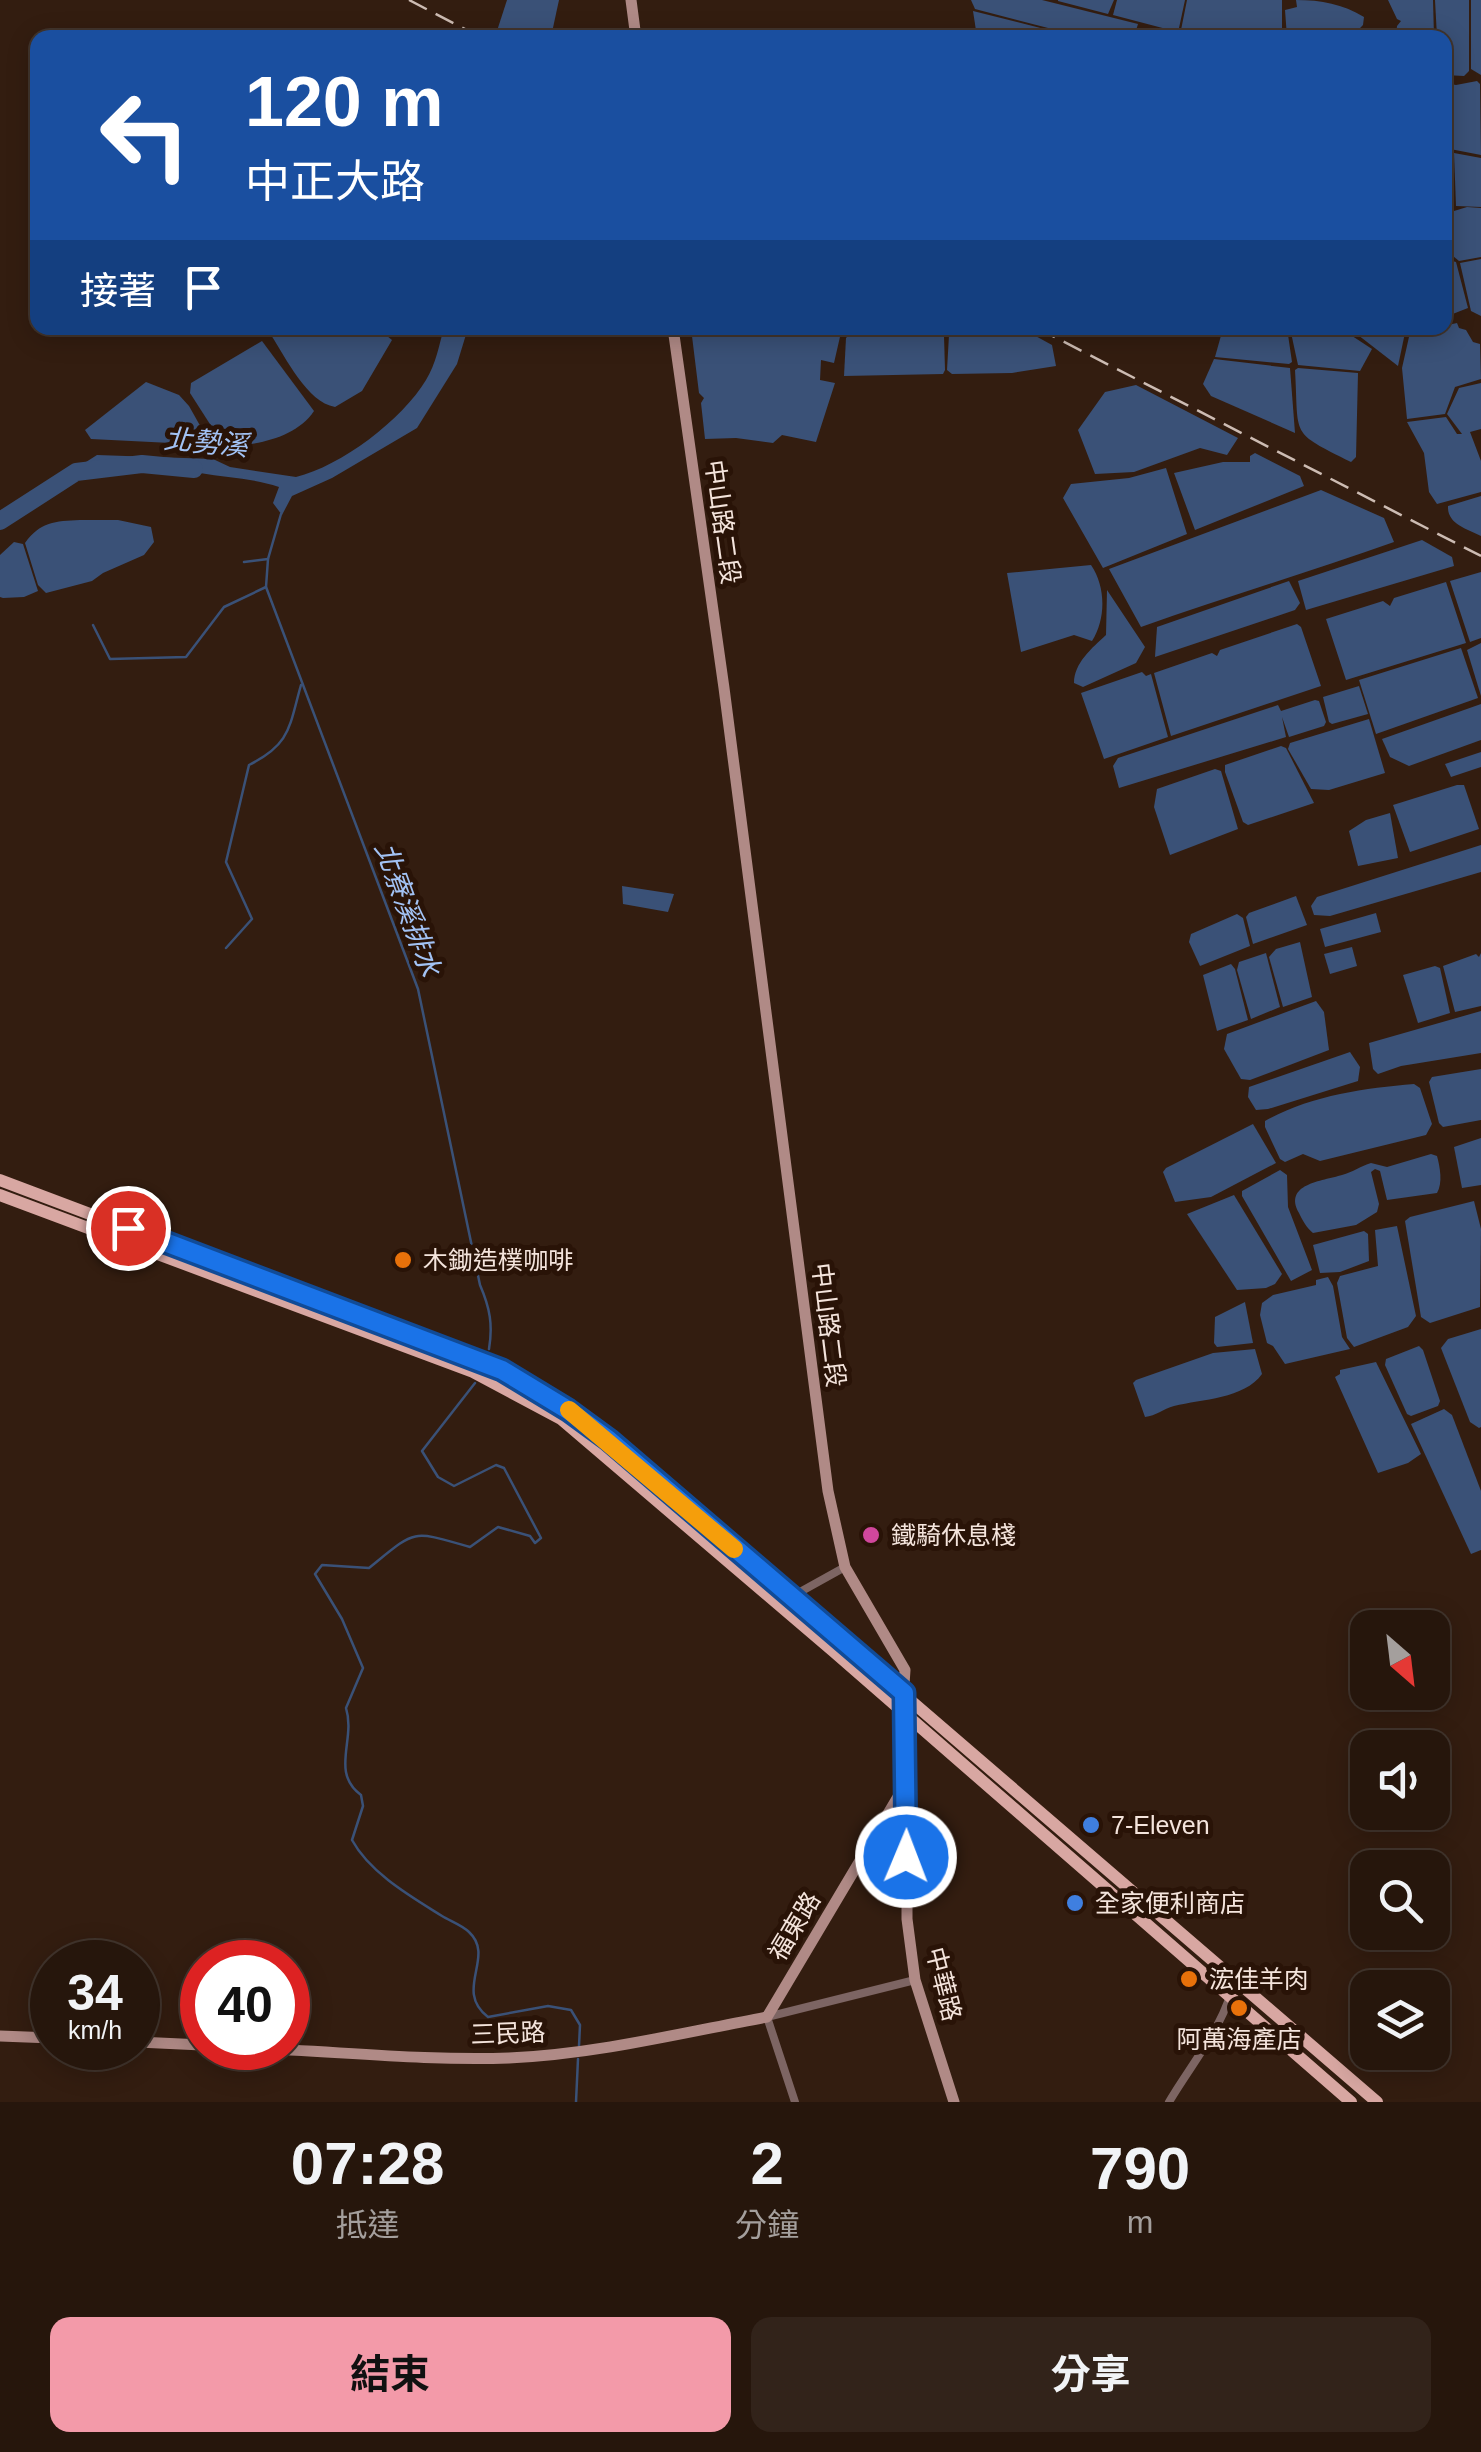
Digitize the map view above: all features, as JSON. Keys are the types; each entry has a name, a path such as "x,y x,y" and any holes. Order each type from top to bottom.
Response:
{"main road":[{"path":"0,1180 502,1370 568,1410 609,1440 1377,2102"},
{"path":"0,1196 450,1362 516,1392 561,1420 1350,2102"}],"street":[{"path":"631,0 635,30"},
{"name":"中山路二段","path":"674,335 828,1491 845,1568 904,1670 904,1693"},
{"path":"790,1597 845,1568"},
{"name":"中華路","path":"904,1693 907,1919 915,1980 954,2102"},
{"name":"福東路","path":"767,2016 907,1781"},
{"path":"1169,2102 1209,2041 1231,1998 1236,1978"},
{"path":"795,2102 767,2016 915,1980"},
{"name":"三民路","path":"310,2051 508,2058 594,2050 767,2016"},
{"path":"0,2036 30,2037"}],"water":[{"path":"507,0 559,0 553,30 497,30"},
{"path":"971,0 1042,0 1138,24 1136,30 1056,30 975,9"},
{"path":"1058,0 1114,0 1108,14 1058,1"},
{"path":"1117,0 1185,0 1176,30 1113,15"},
{"path":"1187,0 1282,0 1282,30 1181,30"},
{"path":"1296,0 1323,2 1364,17 1363,25 1358,30 1286,30 1285,10 1297,7"},
{"path":"1388,0 1433,0 1434,30 1397,30 1401,21"},
{"path":"1435,0 1469,0 1469,71 1464,76 1452,75 1452,30 1437,30"},
{"path":"1471,0 1481,0 1481,75 1471,69"},
{"path":"973,11 1048,30 976,30"},
{"path":"1477,81 1480,84 1481,155 1452,149 1452,84"},
{"path":"1454,153 1481,158 1481,207 1456,206"},
{"path":"1481,208 1481,257 1459,261 1453,256 1454,211"},
{"path":"1481,259 1481,316 1471,311 1460,263"},
{"path":"1452,261 1456,262 1468,308 1452,314"},
{"path":"1457,323 1473,342 1480,344 1481,379 1455,387 1445,414 1407,419 1402,368 1409,335 1452,335 1452,324"},
{"path":"271,335 386,335 392,340 362,391 335,407 315,397"},
{"name":"北勢溪","path":"442,335 466,335 457,364 417,428 332,478 292,496 282,515 273,503 279,487 259,482 122,460 93,464 79,478 75,469 97,455 213,459 230,467 296,477 332,463 386,425 415,395 437,354"},
{"path":"692,335 840,335 834,363 821,360 820,380 835,383 816,442 782,435 773,443 705,439 701,403 704,398 699,393"},
{"path":"849,335 944,336 945,370 943,374 844,376"},
{"path":"949,335 1034,335 1052,345 1056,366 1012,373 952,374 947,370"},
{"path":"1221,335 1288,335 1292,362 1289,364 1215,357"},
{"path":"1292,335 1351,335 1372,349 1360,371 1298,365"},
{"path":"1358,335 1405,335 1398,366"},
{"path":"262,341 314,411 297,428 274,439 224,446 190,393 191,383"},
{"path":"1214,359 1290,368 1295,433 1211,396 1203,384"},
{"path":"1295,370 1358,373 1356,457 1351,462 1317,444 1301,430"},
{"path":"146,382 179,395 211,445 91,439 85,430"},
{"path":"1481,383 1481,429 1470,432 1481,461 1481,492 1437,504 1429,492 1424,453 1407,422 1446,417 1457,434 1462,434 1447,414 1459,388"},
{"path":"1136,385 1238,438 1227,455 1200,448 1134,472 1095,474 1078,430 1105,392"},
{"path":"1255,453 1300,476 1304,486 1195,530 1174,473 1223,462 1250,462"},
{"path":"1166,468 1187,534 1103,568 1063,498 1071,484 1129,478"},
{"path":"1321,490 1384,518 1394,542 1141,627 1109,569"},
{"path":"1481,496 1481,536 1454,522 1448,506"},
{"path":"118,520 151,527 154,542 144,555 92,581 46,593 38,585 25,543 36,531 63,521"},
{"path":"1422,540 1452,557 1454,566 1306,610 1298,581"},
{"path":"14,542 23,544 38,591 24,597 3,598 0,555"},
{"path":"1091,565 1102,603 1100,623 1092,641 1074,635 1021,652 1007,573"},
{"path":"1481,572 1481,638 1470,642 1450,581"},
{"path":"1289,581 1300,603 1295,610 1155,657 1157,627"},
{"path":"1446,582 1466,643 1346,680 1326,619 1383,601 1390,606 1394,598"},
{"path":"1107,590 1145,647 1136,663 1083,687 1074,683 1075,676 1085,656 1106,635"},
{"path":"1297,624 1321,686 1171,736 1154,673 1212,653 1217,656 1220,650"},
{"path":"1481,643 1481,696 1467,650"},
{"path":"1461,648 1478,698 1376,734 1359,680"},
{"path":"1142,672 1146,676 1151,674 1168,737 1104,759 1081,693"},
{"path":"1359,686 1368,714 1329,722 1323,697"},
{"path":"1319,701 1324,726 1289,737 1282,717 1286,737 1119,788 1113,766 1118,758 1278,705 1281,711"},
{"path":"1481,704 1481,740 1409,766 1390,757 1382,739"},
{"path":"1369,719 1385,773 1329,790 1311,789 1288,749 1290,743"},
{"path":"1281,746 1286,748 1314,803 1248,825 1243,822 1225,765"},
{"path":"1481,752 1481,767 1451,777 1445,764"},
{"path":"1215,769 1221,771 1238,829 1170,855 1154,807 1157,789"},
{"path":"1464,785 1479,829 1410,852 1393,805"},
{"path":"1390,813 1398,858 1358,866 1349,831 1366,820"},
{"path":"1481,845 1481,872 1330,916 1314,915 1311,906 1317,897"},
{"path":"622,886 674,894 668,912 623,904"},
{"path":"1296,896 1307,925 1253,944 1246,917 1249,913"},
{"path":"1376,913 1381,932 1325,947 1320,929"},
{"path":"1237,914 1243,918 1250,946 1200,966 1189,942 1191,934"},
{"path":"1300,942 1312,997 1283,1007 1269,957 1276,949"},
{"path":"1352,947 1357,966 1330,974 1324,954"},
{"path":"1266,953 1280,1007 1251,1019 1237,970 1239,962"},
{"path":"1481,953 1481,1006 1455,1012 1443,966 1476,954 1479,957"},
{"path":"1231,964 1248,1020 1217,1031 1203,975"},
{"path":"1440,968 1450,1013 1418,1023 1403,975"},
{"path":"1316,1001 1324,1012 1329,1050 1250,1080 1241,1079 1224,1049 1227,1034"},
{"path":"1481,1011 1481,1053 1401,1066 1378,1074 1373,1069 1369,1043"},
{"path":"1350,1052 1360,1067 1358,1081 1268,1109 1256,1110 1248,1097 1249,1087"},
{"path":"1481,1069 1481,1120 1443,1127 1429,1082 1432,1077"},
{"path":"1414,1084 1420,1088 1432,1124 1426,1135 1320,1161 1303,1154 1285,1162 1265,1127 1265,1121 1282,1112 1318,1099"},
{"path":"1253,1124 1276,1163 1211,1197 1175,1202 1163,1172 1166,1168"},
{"path":"1481,1138 1481,1185 1462,1188 1454,1147"},
{"path":"1431,1154 1437,1156 1440,1170 1437,1193 1387,1200 1380,1171 1375,1169 1371,1172 1379,1204 1377,1212 1356,1225 1313,1233 1299,1213 1296,1196 1307,1185 1371,1163 1387,1167"},
{"path":"1280,1170 1287,1175 1288,1207 1312,1270 1291,1281 1242,1196 1242,1191"},
{"path":"1234,1195 1282,1274 1266,1288 1237,1290 1187,1214"},
{"path":"1474,1201 1481,1229 1480,1307 1430,1323 1421,1317 1405,1221"},
{"path":"1397,1226 1416,1316 1408,1327 1354,1347 1347,1338 1337,1283 1340,1276 1378,1266 1375,1230"},
{"path":"1364,1231 1368,1234 1369,1261 1340,1272 1320,1273 1313,1245"},
{"path":"1328,1277 1342,1337 1350,1349 1285,1364 1267,1343 1260,1315 1262,1303 1273,1295 1316,1285 1316,1280"},
{"path":"1245,1302 1253,1343 1217,1347 1215,1317"},
{"path":"1481,1329 1479,1428 1470,1422 1441,1348 1448,1339"},
{"path":"1419,1346 1440,1401 1438,1406 1411,1416 1385,1365 1386,1359"},
{"path":"1255,1349 1262,1374 1245,1389 1145,1417 1133,1383 1136,1380 1213,1353"},
{"path":"1376,1362 1421,1454 1378,1473 1335,1377 1340,1370"},
{"path":"1444,1409 1452,1415 1481,1491 1481,1550 1471,1554 1411,1424"}],"waterway":[{"name":"北勢溪","path":"0,521 76,472 142,464 194,469"},
{"name":"北寮溪排水","path":"281,514 268,559 266,587 418,989 488,1309 489,1349"},
{"path":"244,562 268,559"},
{"path":"93,625 110,659 186,657 224,607 266,587"},
{"path":"226,948 252,919 226,862 249,765 281,742 301,685"},
{"name":"北寮溪排水","path":"475,1383 422,1451 438,1477 454,1486 496,1465 504,1468 541,1538 535,1543 530,1536 498,1527 470,1547 415,1536 369,1568 322,1565 315,1574 342,1619 363,1668 346,1708 345,1766 363,1806 352,1840 369,1863 392,1883 469,1932 478,1952 474,1996 488,2017 548,2006 571,2010 580,2025 579,2046"},
{"name":"北寮溪排水","path":"576,2102 578,2059"}],"railway":[{"path":"409,0 467,30"},
{"path":"1051,335 1481,556"}],"slow traffic":[{"path":"569,1410 734,1549"}],"place":[{"name":"木鋤造樸咖啡","path":"403,1260"},
{"name":"鐵騎休息棧","path":"871,1535"},
{"name":"7-Eleven","path":"1091,1825"},
{"name":"全家便利商店","path":"1075,1903"},
{"name":"浤佳羊肉","path":"1189,1979"},
{"name":"阿萬海產店","path":"1239,2008"}],"route":[{"path":"128,1228 502,1370 609,1440 904,1693 906,1857"}]}
